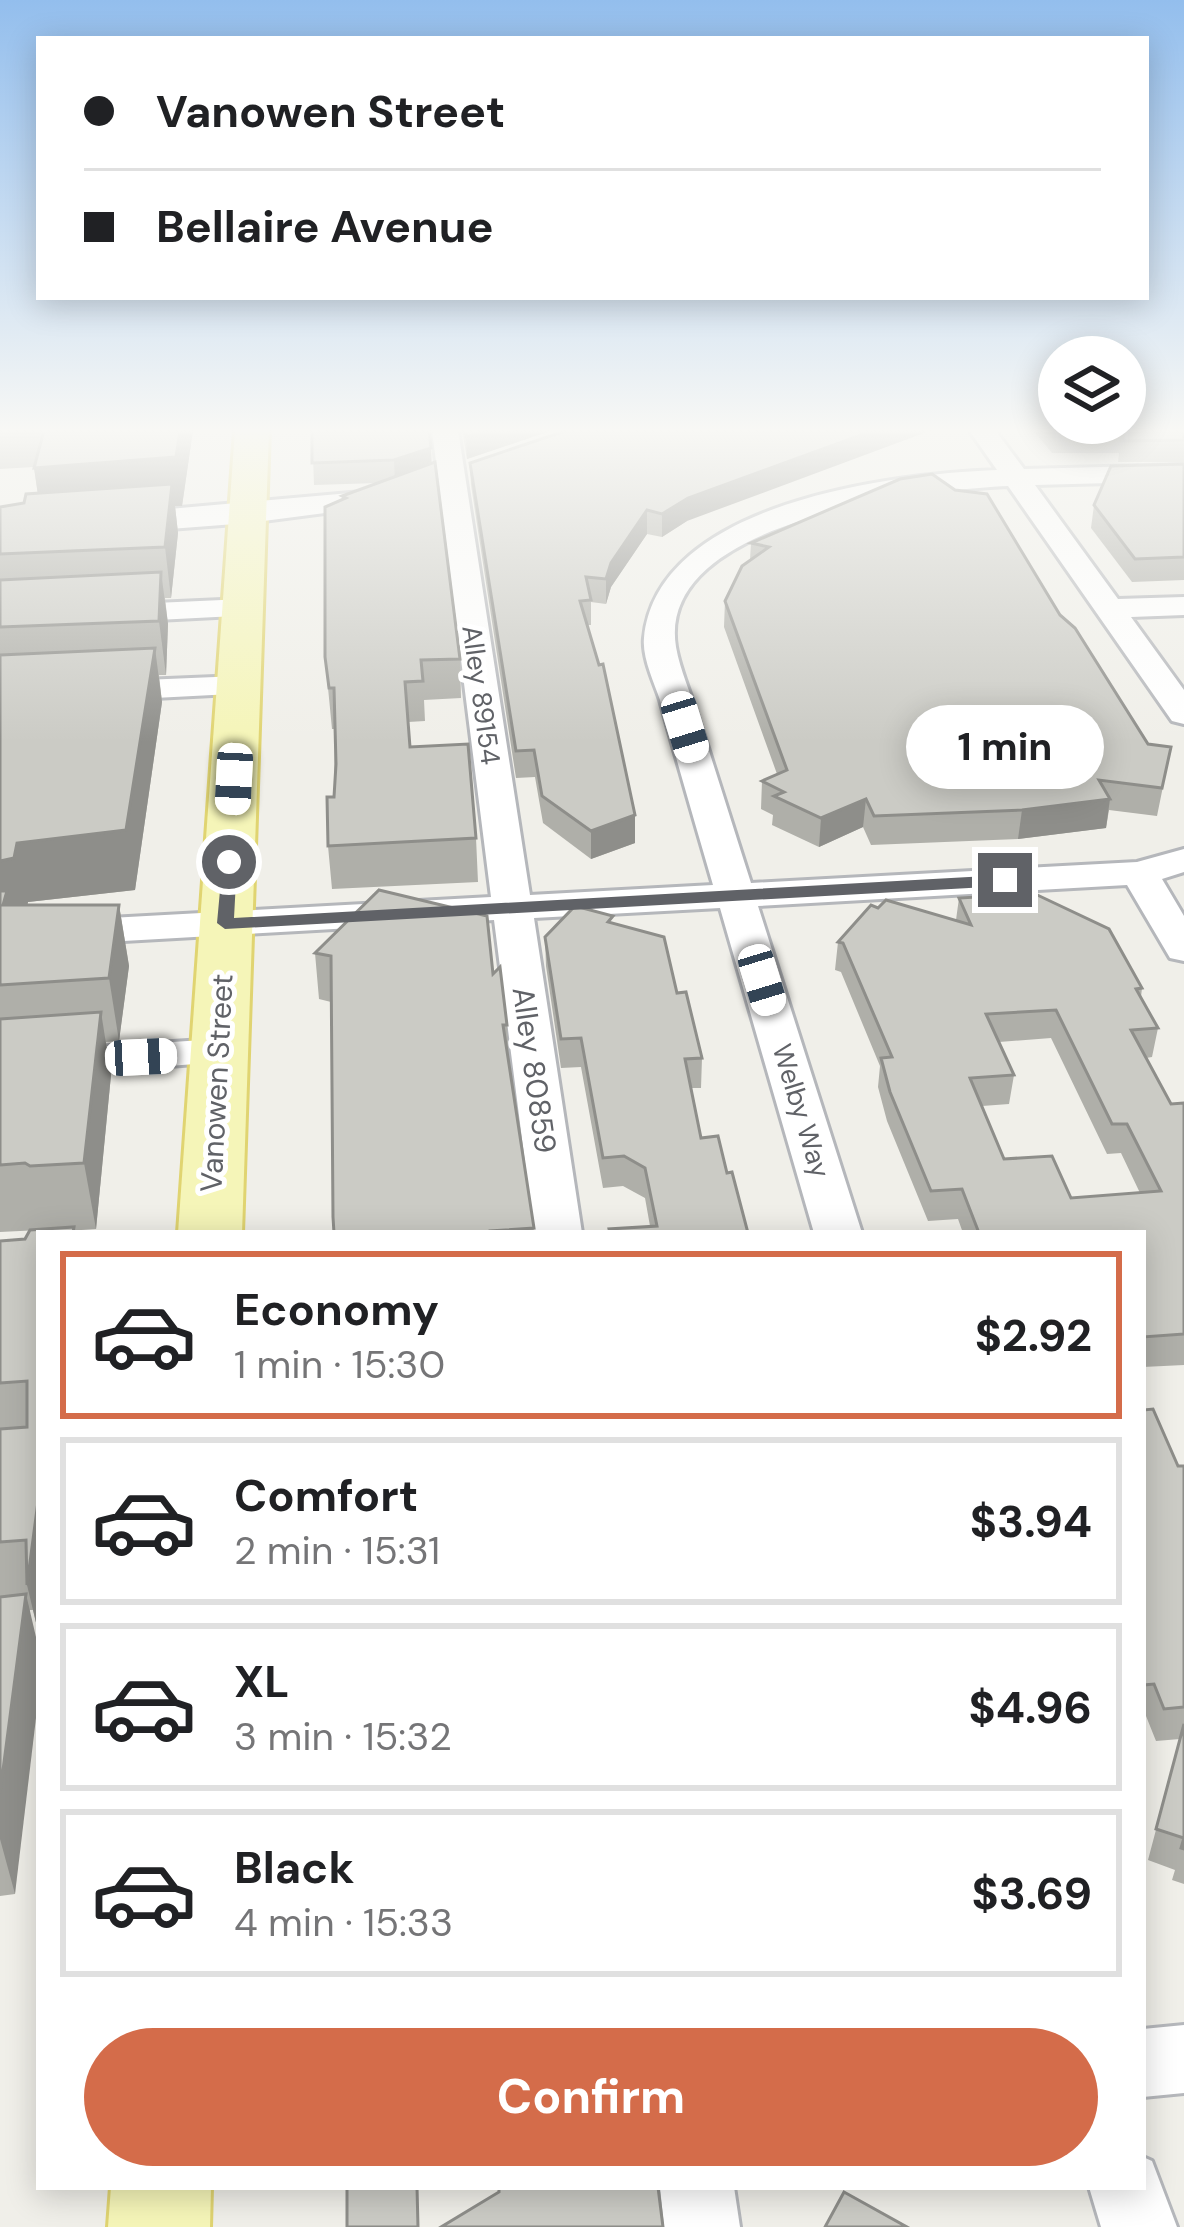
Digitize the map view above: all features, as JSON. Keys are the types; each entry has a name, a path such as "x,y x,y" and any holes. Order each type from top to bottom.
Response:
{"main road":[{"name":"Vanowen Street","path":"210,1230 247,534"},
{"path":"159,2227 161,2190"}],"street":[{"name":"Alley 89154","path":"467,534 510,908"},
{"name":"Welby Way","path":"743,534 727,541 674,586 658,643 837,1230"},
{"path":"1056,534 1184,714"},
{"path":"1108,609 1184,606"},
{"path":"0,620 244,608"},
{"path":"0,696 239,686"},
{"path":"0,936 1138,873 1184,860"},
{"path":"1138,873 1184,949"},
{"name":"Alley 80859","path":"510,908 558,1230"},
{"path":"0,1066 219,1052"},
{"path":"1146,2063 1184,2059"},
{"path":"697,2190 703,2227"},
{"path":"1127,2190 1138,2227"}],"building":[{"path":"0,534 166,534 165,547 0,554"},
{"path":"325,534 444,534 460,659 421,660 423,681 405,682 410,747 468,744 476,838 328,846 327,797 334,797 336,764 334,688 329,688"},
{"path":"481,534 631,534 606,579 586,577 591,600 580,601 599,665 603,664 635,815 591,831 542,796 534,750 516,751"},
{"path":"772,534 1011,534 1148,744 1171,747 1162,788 1099,780 1110,799 1022,810 874,816 866,799 821,818 774,796 784,792 762,781 787,770 725,601 742,566 769,547 751,543"},
{"path":"1116,534 1184,534 1184,557 1135,559"},
{"path":"161,572 159,621 0,627 0,580"},
{"path":"155,648 126,830 17,843 14,858 0,861 0,655"},
{"path":"379,890 487,916 493,974 500,967 507,1025 503,1025 534,1228 334,1230 331,956 315,953"},
{"path":"0,891 7,891 3,905 119,905 109,978 0,985"},
{"path":"1031,892 1109,929 1142,988 1136,989 1158,1028 1131,1030 1171,1104 1184,1103 1184,1334 1146,1337 1146,1230 978,1230 962,1189 931,1191 890,1092 881,1058 892,1057 843,943 838,942 871,905 878,908 886,900 971,925 959,898 994,896 1000,909","holes":["1056,1010 1112,1124 1127,1124 1161,1191 1071,1198 1052,1156 1004,1159 970,1078 1014,1075 986,1014"]},
{"path":"575,906 613,916 608,922 664,937 677,993 686,992 702,1058 685,1059 701,1138 718,1136 747,1230 609,1230 657,1226 645,1168 624,1156 603,1158 581,1038 561,1039 545,937"},
{"path":"101,1012 84,1163 0,1165 0,1019"},
{"path":"74,1227 36,1230 36,1517 27,1585 26,1540 0,1542 0,1429 27,1427 27,1381 0,1383 0,1241 25,1239 30,1230"},
{"path":"1153,1409 1178,1466 1184,1466 1184,1707 1164,1709 1154,1684 1146,1685 1146,1410"},
{"path":"26,1594 0,1793 0,1597"},
{"path":"1184,1724 1184,1838 1156,1829"},
{"path":"347,2190 417,2190 418,2227 347,2227"},
{"path":"658,2190 663,2227 441,2227 499,2192"},
{"path":"844,2192 907,2227 825,2227"}],"route":[{"path":"229,862 225,923 1005,880"}]}
